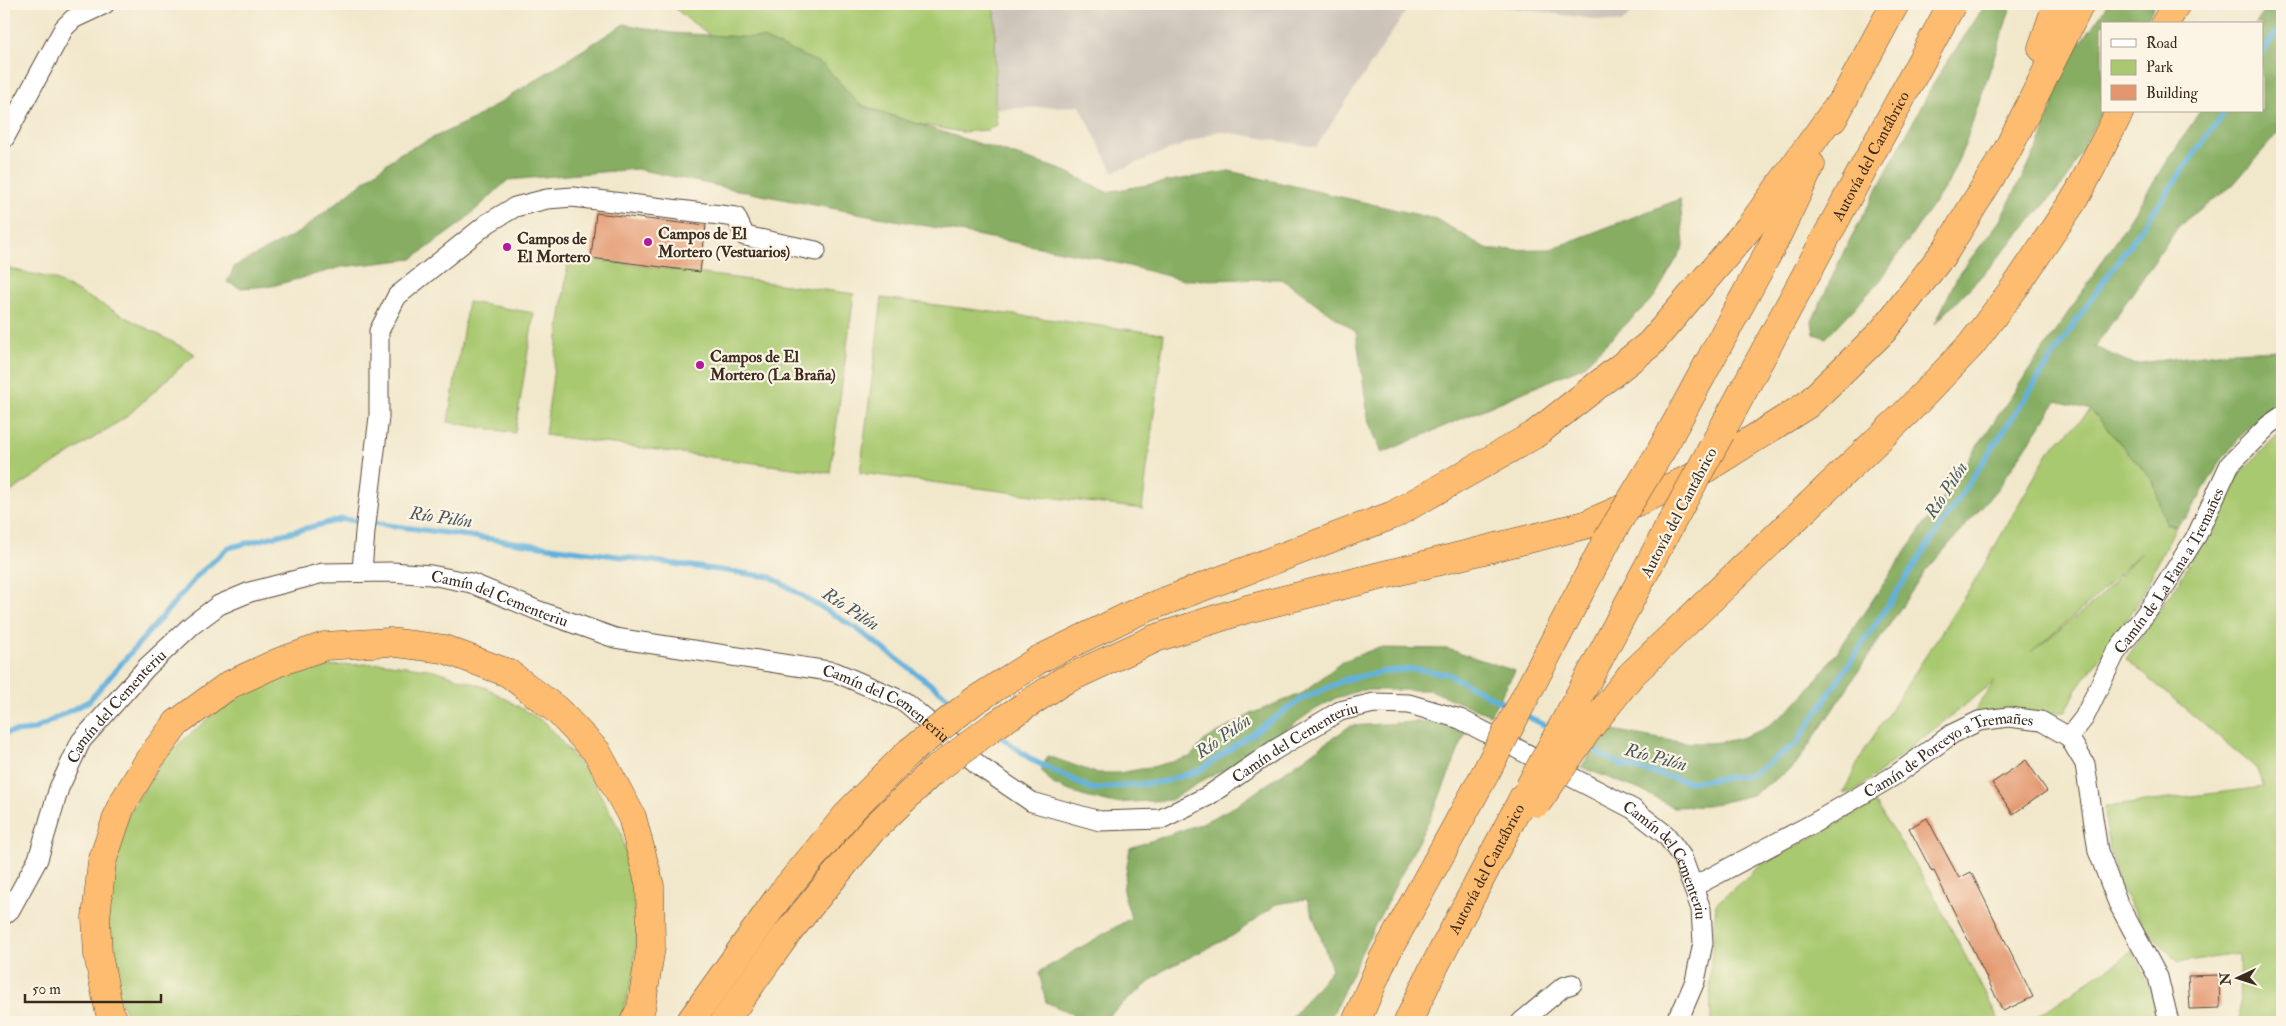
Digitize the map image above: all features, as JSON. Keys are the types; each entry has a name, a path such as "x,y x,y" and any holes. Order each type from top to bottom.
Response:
{"highway":[{"path":"1356,1022 1383,959 1486,774 1606,540 1662,449 1774,242 1841,102 1895,4"},
{"name":"Autovía del Cantábrico","path":"1408,1022 1431,973 1531,800 1600,656 1952,4"},
{"path":"2007,151 2057,4"},
{"path":"724,1022 786,935 872,830 931,774 994,726 1063,681 1156,638 1246,609 1586,525 1691,478 1807,405 1883,331 1946,250 2007,151 2080,4"},
{"path":"2166,22 2176,4"},
{"path":"690,1022 779,897 852,809 909,752 974,701 1040,659 1139,611 1392,515 1534,435 1650,344 1749,228 1841,102"},
{"path":"1420,1022 1531,800 1631,675 1906,413 1971,345 2018,283 2080,192 2120,112"},
{"path":"115,1022 109,1010 98,955 96,918 102,862 121,806 149,760 177,723 228,685 279,662 325,646 389,642 444,649 508,673 557,710 597,752 632,817 650,886 651,947 641,1008 634,1022"}],"street":[{"path":"4,139 64,28 73,19 105,4"},
{"path":"362,571 379,417 379,331 397,296 488,223 515,207 547,199 573,197 736,217 745,236 816,251"},
{"name":"Camín de La Fana a Tremañes","path":"2069,737 2084,718 2115,654 2158,597 2197,535 2230,464 2269,425 2282,416"},
{"name":"Camín del Cementeriu","path":"4,915 10,910 38,859 59,788 80,741 147,667 192,625 219,605 250,592 323,573 362,571 431,575 471,583 539,611 616,638 835,672 905,702 982,768 1032,802 1100,821 1161,818 1208,796 1273,751 1340,711 1374,703 1409,704 1460,720 1633,809 1666,835 1682,857 1701,909 1703,943 1695,981 1683,1009 1674,1022"},
{"name":"Camín de Porceyo a Tremañes","path":"1693,887 1814,823 1897,774 1952,734 1979,721 2008,717 2041,721 2069,737 2085,764 2098,851 2118,902 2158,977 2169,1022"},
{"path":"1521,1022 1563,987 1572,984"}],"shaded area":[{"path":"1007,4 1411,4 1316,147 1218,131 1113,172 1080,106 995,109 995,11"},
{"path":"1482,4 1639,4 1622,23"}],"green space":[{"path":"671,4 995,4 995,109 997,125 987,130 961,132 914,123 758,69 685,17"},
{"path":"1986,4 2012,4 1964,147 1948,183 1880,281 1826,338 1814,334 1812,321 1845,249 1936,79"},
{"path":"2108,4 2155,4 2146,22 2101,22 2101,112 2068,178 1987,270 1935,324 1958,275 1999,222 2039,145 2066,64"},
{"path":"2269,4 2282,4 2282,128 2232,186 2180,224 2095,347 2133,364 2226,352 2282,350 2282,402 2248,427 2220,462 2187,517 2176,526 2166,524 2153,481 2091,410 2057,401 1998,488 1924,573 1795,766 1752,795 1707,806 1673,807 1640,790 1581,767 1608,729 1686,742 1710,743 1733,740 1756,732 1778,719 1800,699 1840,648 2089,282 2199,112 2264,112 2264,22 2257,22"},
{"path":"624,24 671,33 763,38 824,65 861,106 1065,171 1106,192 1229,171 1436,219 1489,250 1551,249 1680,199 1684,246 1655,296 1582,367 1382,453 1369,423 1356,332 1282,279 1184,280 1093,257 766,196 637,169 508,180 460,224 412,259 342,267 272,286 240,288 227,282 235,266 298,233 399,154 475,118"},
{"name":"Campos de El Mortero (La Braña)","path":"569,256 854,294 830,473 545,435"},
{"path":"4,264 11,269 54,279 195,354 126,417 4,496"},
{"name":"Campos de El Mortero (La Braña)","path":"882,298 1164,334 1142,509 860,473"},
{"path":"468,302 534,313 515,433 448,422"},
{"path":"2091,410 2153,481 2166,524 2176,526 2137,605 2077,689 2066,712 1972,716 1994,682 1853,793 1843,793 1864,751 1979,574 2049,451","holes":["2144,549 2096,601 2031,652 2093,600"]},
{"path":"2282,430 2282,1022 2240,1022 2239,954 2178,962 2146,930 2118,883 2107,836 2105,807 2264,787 2256,768 2126,659 2180,580 2239,475"},
{"path":"1377,648 1448,649 1515,671 1490,715 1430,690 1362,690 1336,698 1311,712 1243,760 1205,779 1171,800 1111,803 1082,796 1053,784 1041,770 1048,756 1096,773 1119,773 1190,757 1205,740 1253,713 1303,693 1343,661"},
{"path":"383,663 434,670 487,688 546,723 591,778 621,832 639,912 633,979 619,1022 130,1022 119,998 107,957 107,890 124,822 165,756 216,712 273,678 328,666"},
{"path":"1430,721 1466,732 1434,810 1362,951 1329,1022 1288,1022 1332,969 1307,899 1277,904 1234,935 1164,970 1101,1022 1080,1022 1070,1013 1046,1002 1039,972 1131,918 1123,891 1130,848 1200,824 1236,806 1350,726"},
{"path":"1875,802 1932,892 2000,1022 1711,1022 1710,970 1716,904 1757,868"},
{"path":"2133,951 2154,996 2161,1022 2029,1022"}],"building":[{"name":"Campos de El Mortero (Vestuarios)","path":"596,213 706,226 700,272 591,258"},
{"path":"2026,760 2047,791 2013,814 1992,783"},
{"path":"1927,818 1959,878 1971,872 2033,997 2003,1011 1934,871 1932,872 1909,828"},
{"path":"2219,975 2220,1008 2190,1009 2188,976"}],"waterway":[{"name":"Río Pilón","path":"2264,51 2282,23"},
{"name":"Río Pilón","path":"1585,746 1622,765 1690,782 1751,775 1796,744 2087,305 2224,112"},
{"name":"Río Pilón","path":"4,733 33,730 89,701 199,574 228,548 343,519 771,577 856,628 958,705"},
{"name":"Río Pilón","path":"996,733 1032,760 1092,789 1162,782 1199,771 1300,700 1347,679 1389,671 1415,669 1448,674 1512,708"},
{"name":"Río Pilón","path":"1525,715 1552,729"}],"place":[{"name":"Campos de El Mortero (Vestuarios)","path":"648,242"},
{"name":"Campos de El Mortero","path":"507,247"},
{"name":"Campos de El Mortero (La Braña)","path":"700,365"}]}
